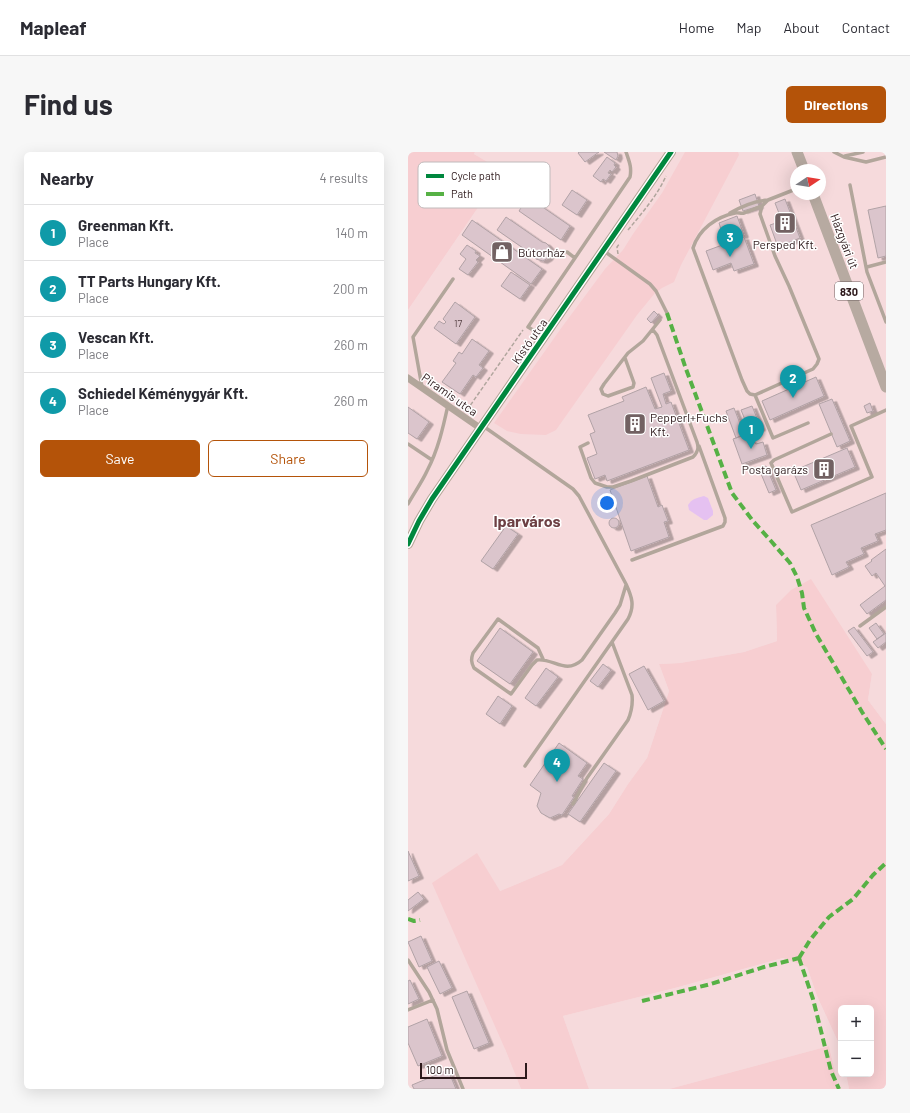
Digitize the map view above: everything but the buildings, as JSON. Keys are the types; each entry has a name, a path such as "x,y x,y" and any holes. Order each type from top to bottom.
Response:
{"main road":[{"path":"800,152 803,164"},
{"name":"Házgyári út","path":"815,200 886,387"}],"street":[{"name":"Kistó utca","path":"408,544 432,499 671,152"},
{"name":"Piramis utca","path":"408,378 481,427"}],"lane":[{"path":"544,336 528,327 630,176 631,165 626,152"},
{"path":"834,152 844,157 866,162 886,157"},
{"path":"844,157 863,152"},
{"path":"850,185 867,272 886,322"},
{"path":"762,206 760,214 775,256 790,286 819,359 813,369 755,395 746,391 693,248 702,232 709,224 741,207 758,201 768,200 790,191"},
{"path":"719,219 736,212 742,214 762,206 768,200"},
{"path":"603,250 650,284 656,291 667,313"},
{"path":"567,252 574,258"},
{"path":"866,267 886,262"},
{"path":"422,388 413,337 453,279"},
{"path":"625,358 634,383 633,387 608,396 603,394 601,389 604,384 625,358 653,330 660,320"},
{"path":"632,560 723,526 725,522 725,518 658,335 653,330"},
{"path":"755,395 773,438 808,423"},
{"path":"408,504 427,472 432,460 440,440 448,406"},
{"path":"846,428 886,410"},
{"path":"831,434 774,460 771,463 792,512 872,477 851,426"},
{"path":"481,427 573,489 579,496 631,596 632,613 525,766"},
{"path":"588,443 580,446 591,478 595,483 607,487 613,487 693,457 697,453 697,442"},
{"path":"408,444 432,460"},
{"path":"408,493 413,496"},
{"path":"543,659 538,648 498,619 473,653 471,664 474,668 512,694 537,660 543,659 567,667 577,664 582,660 620,605 626,584"},
{"path":"860,626 886,607"},
{"path":"573,804 587,778 628,720 632,712 632,695 612,642"},
{"path":"408,960 437,1009 441,1021 446,1050 463,1089"},
{"path":"408,1010 433,1000"}],"path":[{"path":"625,235 661,187 666,175"},
{"path":"618,260 620,256 617,252 617,247 622,240"},
{"path":"463,416 524,328 528,327"}],"shaded area":[{"path":"408,152 475,152 474,154 488,162 418,162 418,208 478,208 408,310"},
{"path":"475,152 886,152 886,724 868,700 872,674 776,605 777,641 744,652 680,663 659,664 669,691 647,758 609,814 562,865 500,891 505,1049 521,1089 408,1089 408,310 478,208 550,208 550,162 488,162 474,154"},
{"path":"685,152 738,152 739,155 681,265 674,282 655,293 637,315 556,430 546,435 521,434 507,431 494,423 605,269 623,250 662,193"},
{"path":"704,496 708,498 713,511 713,515 707,520 704,520 689,510 688,505 694,499"},
{"path":"811,579 872,674 868,700 886,724 886,1089 849,1089 847,1077 874,1077 874,1005 838,1005 838,1042 817,996 807,967 783,958 675,988 563,1016 589,1089 521,1089 432,883 477,853 500,891 562,865 609,814 647,758 669,691 659,664 680,663 744,652 777,641 776,605 791,590"},
{"path":"783,958 807,967 817,996 838,1042 838,1077 847,1077 849,1089 839,1089 829,1046 669,1089 589,1089 563,1016 675,988"},
{"path":"829,1046 839,1089 669,1089 825,1047"}],"marked path":[{"path":"667,313 732,493 753,521 790,563 797,577 802,593 804,608 816,634 862,712 886,749"},
{"path":"799,958 810,940 829,917 853,899 873,875 886,863"},
{"path":"408,919 414,921 420,920"},
{"path":"799,958 813,999 831,1071 839,1089"},
{"path":"642,1001 711,984 764,967 799,958"}],"cycle path":[{"path":"408,544 432,499 671,152"}],"place":[{"name":"Persped Kft.","path":"785,223"},
{"name":"Bútorház","path":"502,252"},
{"name":"Vescan Kft.","path":"730,257"},
{"name":"TT Parts Hungary Kft.","path":"793,398"},
{"name":"Pepperl+Fuchs Kft.","path":"635,424"},
{"name":"Greenman Kft.","path":"751,449"},
{"name":"Posta garázs","path":"824,469"},
{"name":"Schiedel Kéménygyár Kft.","path":"557,782"}],"district":[{"name":"Iparváros","path":"527,520"}]}
